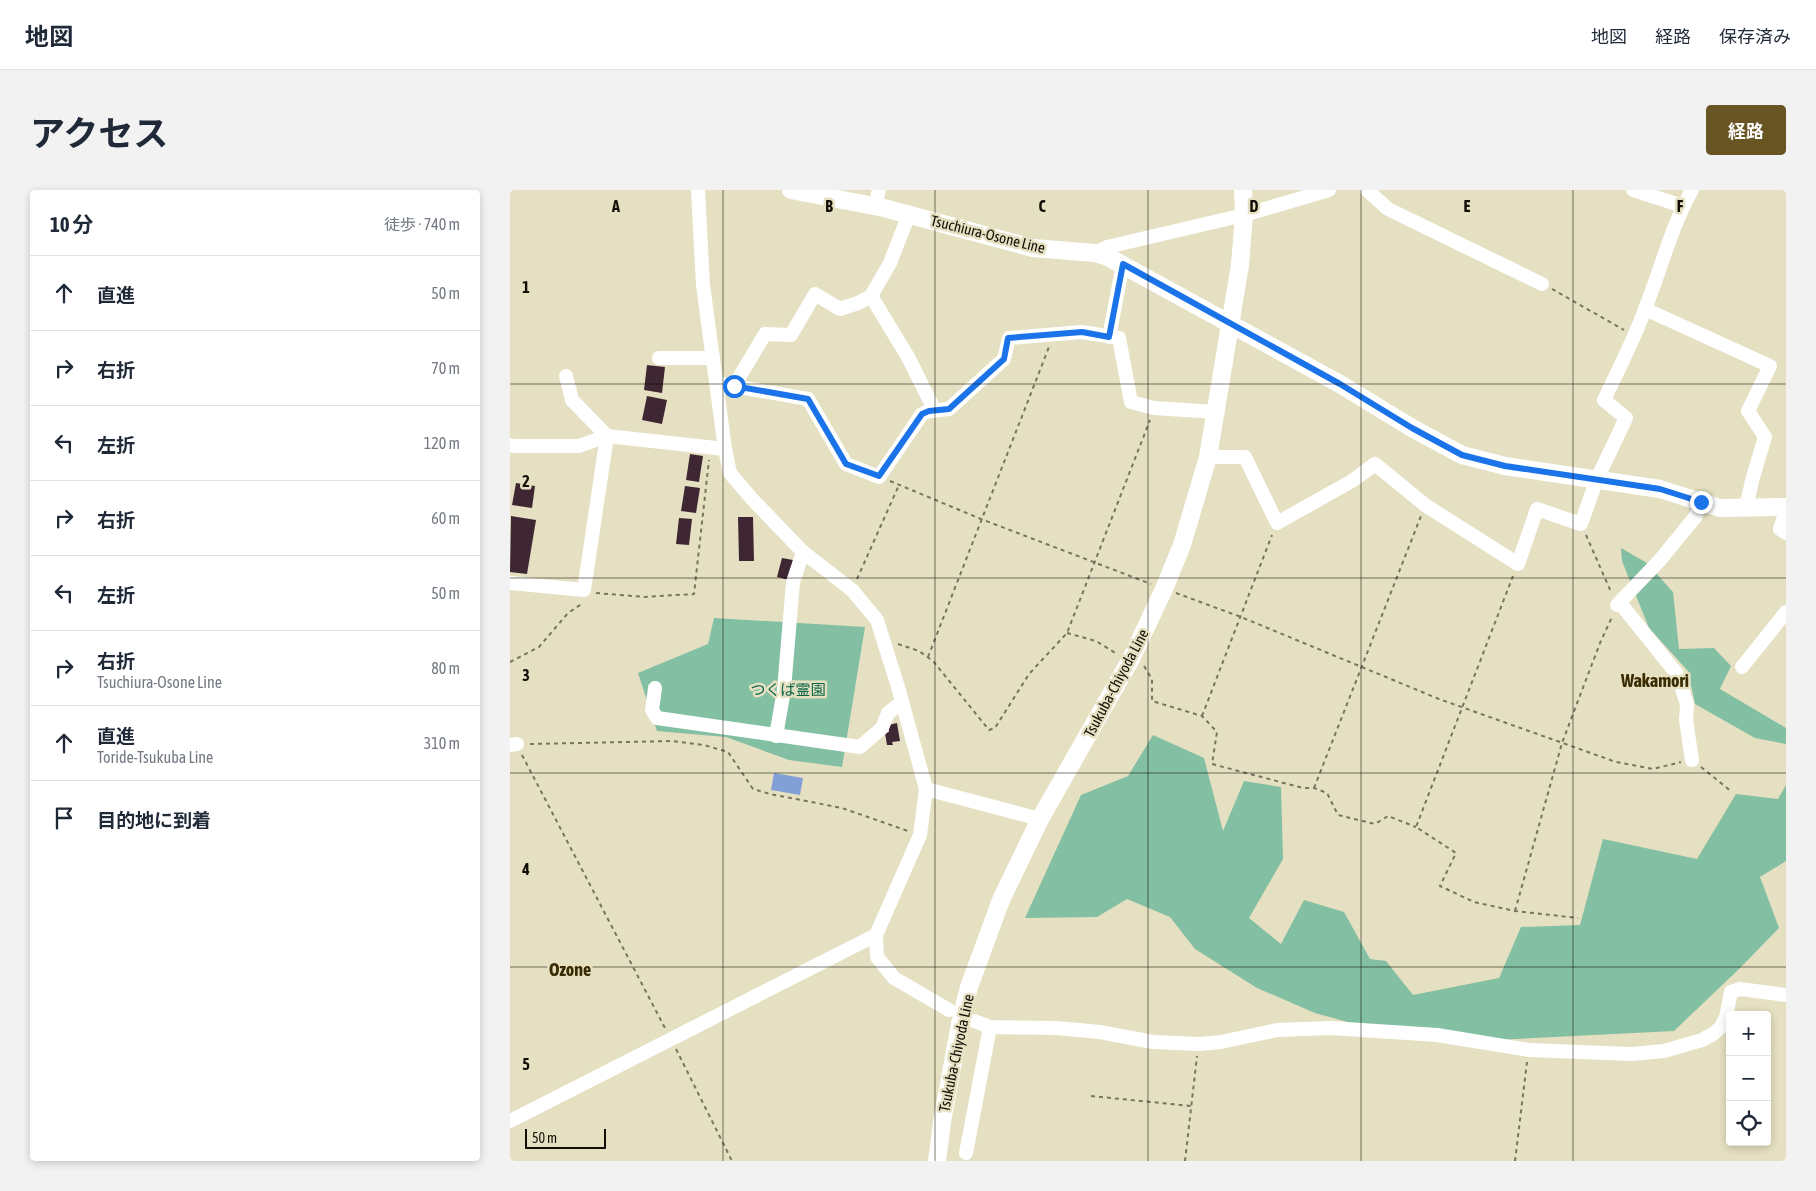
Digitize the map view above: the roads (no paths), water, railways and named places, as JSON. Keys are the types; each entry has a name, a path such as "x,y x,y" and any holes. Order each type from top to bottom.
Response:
{"main road":[{"name":"Tsuchiura-Osone Line","path":"790,190 877,198 909,214 1033,248 1095,253 1123,264 1340,384 1412,428 1462,455 1505,466 1660,489 1720,508 1786,507"},
{"name":"Tsukuba-Chiyoda Line","path":"936,1161 952,1061 970,987 1002,900 1040,819 1131,659 1164,589 1182,545 1208,457 1216,412 1240,265 1244,215 1243,190"}],"street":[{"path":"698,190 703,285 725,449 730,472 752,499 803,552 852,590 877,620 926,789 920,835 876,935 877,957 894,978 949,1010"},
{"path":"1095,253 1107,247 1244,215 1329,190"},
{"path":"1367,190 1388,209 1542,284"},
{"path":"1633,190 1683,206"},
{"path":"1208,457 1245,457 1277,523 1352,481 1375,464 1425,505 1518,564 1537,509 1581,524 1597,480 1626,418 1604,400 1634,336 1683,206 1692,190"},
{"path":"734,386 765,334 791,335 816,294 840,308 858,303 871,296 890,262 909,214"},
{"path":"1109,337 1123,264"},
{"path":"871,296 908,358 935,411"},
{"path":"1645,309 1770,366 1748,411 1765,437 1746,507"},
{"path":"716,384 808,399 846,464 879,476 922,414 949,409 1004,359 1008,338 1082,332 1119,338 1131,402 1154,408 1216,412"},
{"path":"659,358 713,358"},
{"path":"566,376 572,400 607,436"},
{"path":"510,445 579,446 607,436 725,449"},
{"path":"510,584 589,596 607,436"},
{"path":"1692,760 1686,720 1687,704 1677,674 1618,604 1660,560 1696,516 1701,502"},
{"path":"1786,511 1780,529 1786,533"},
{"path":"776,736 784,690 793,582 803,552"},
{"path":"1742,667 1786,612"},
{"path":"655,688 652,710 656,718 860,747 882,728 888,713 902,702"},
{"path":"926,789 1040,819"},
{"path":"510,1121 876,935"},
{"path":"974,1021 990,1027 1056,1028 1100,1032 1153,1042 1199,1044 1221,1042 1277,1030 1331,1028 1438,1035 1528,1050 1632,1054 1664,1051 1702,1040 1713,1034 1722,1027 1731,992 1740,989 1786,994"},
{"path":"966,1153 990,1027"}],"water":[{"path":"774,773 803,778 800,795 771,790"}],"district":[{"name":"Wakamori","path":"1655,680"},
{"name":"Ozone","path":"570,969"}],"park label":[{"name":"つくば霊園","path":"788,689"}]}
